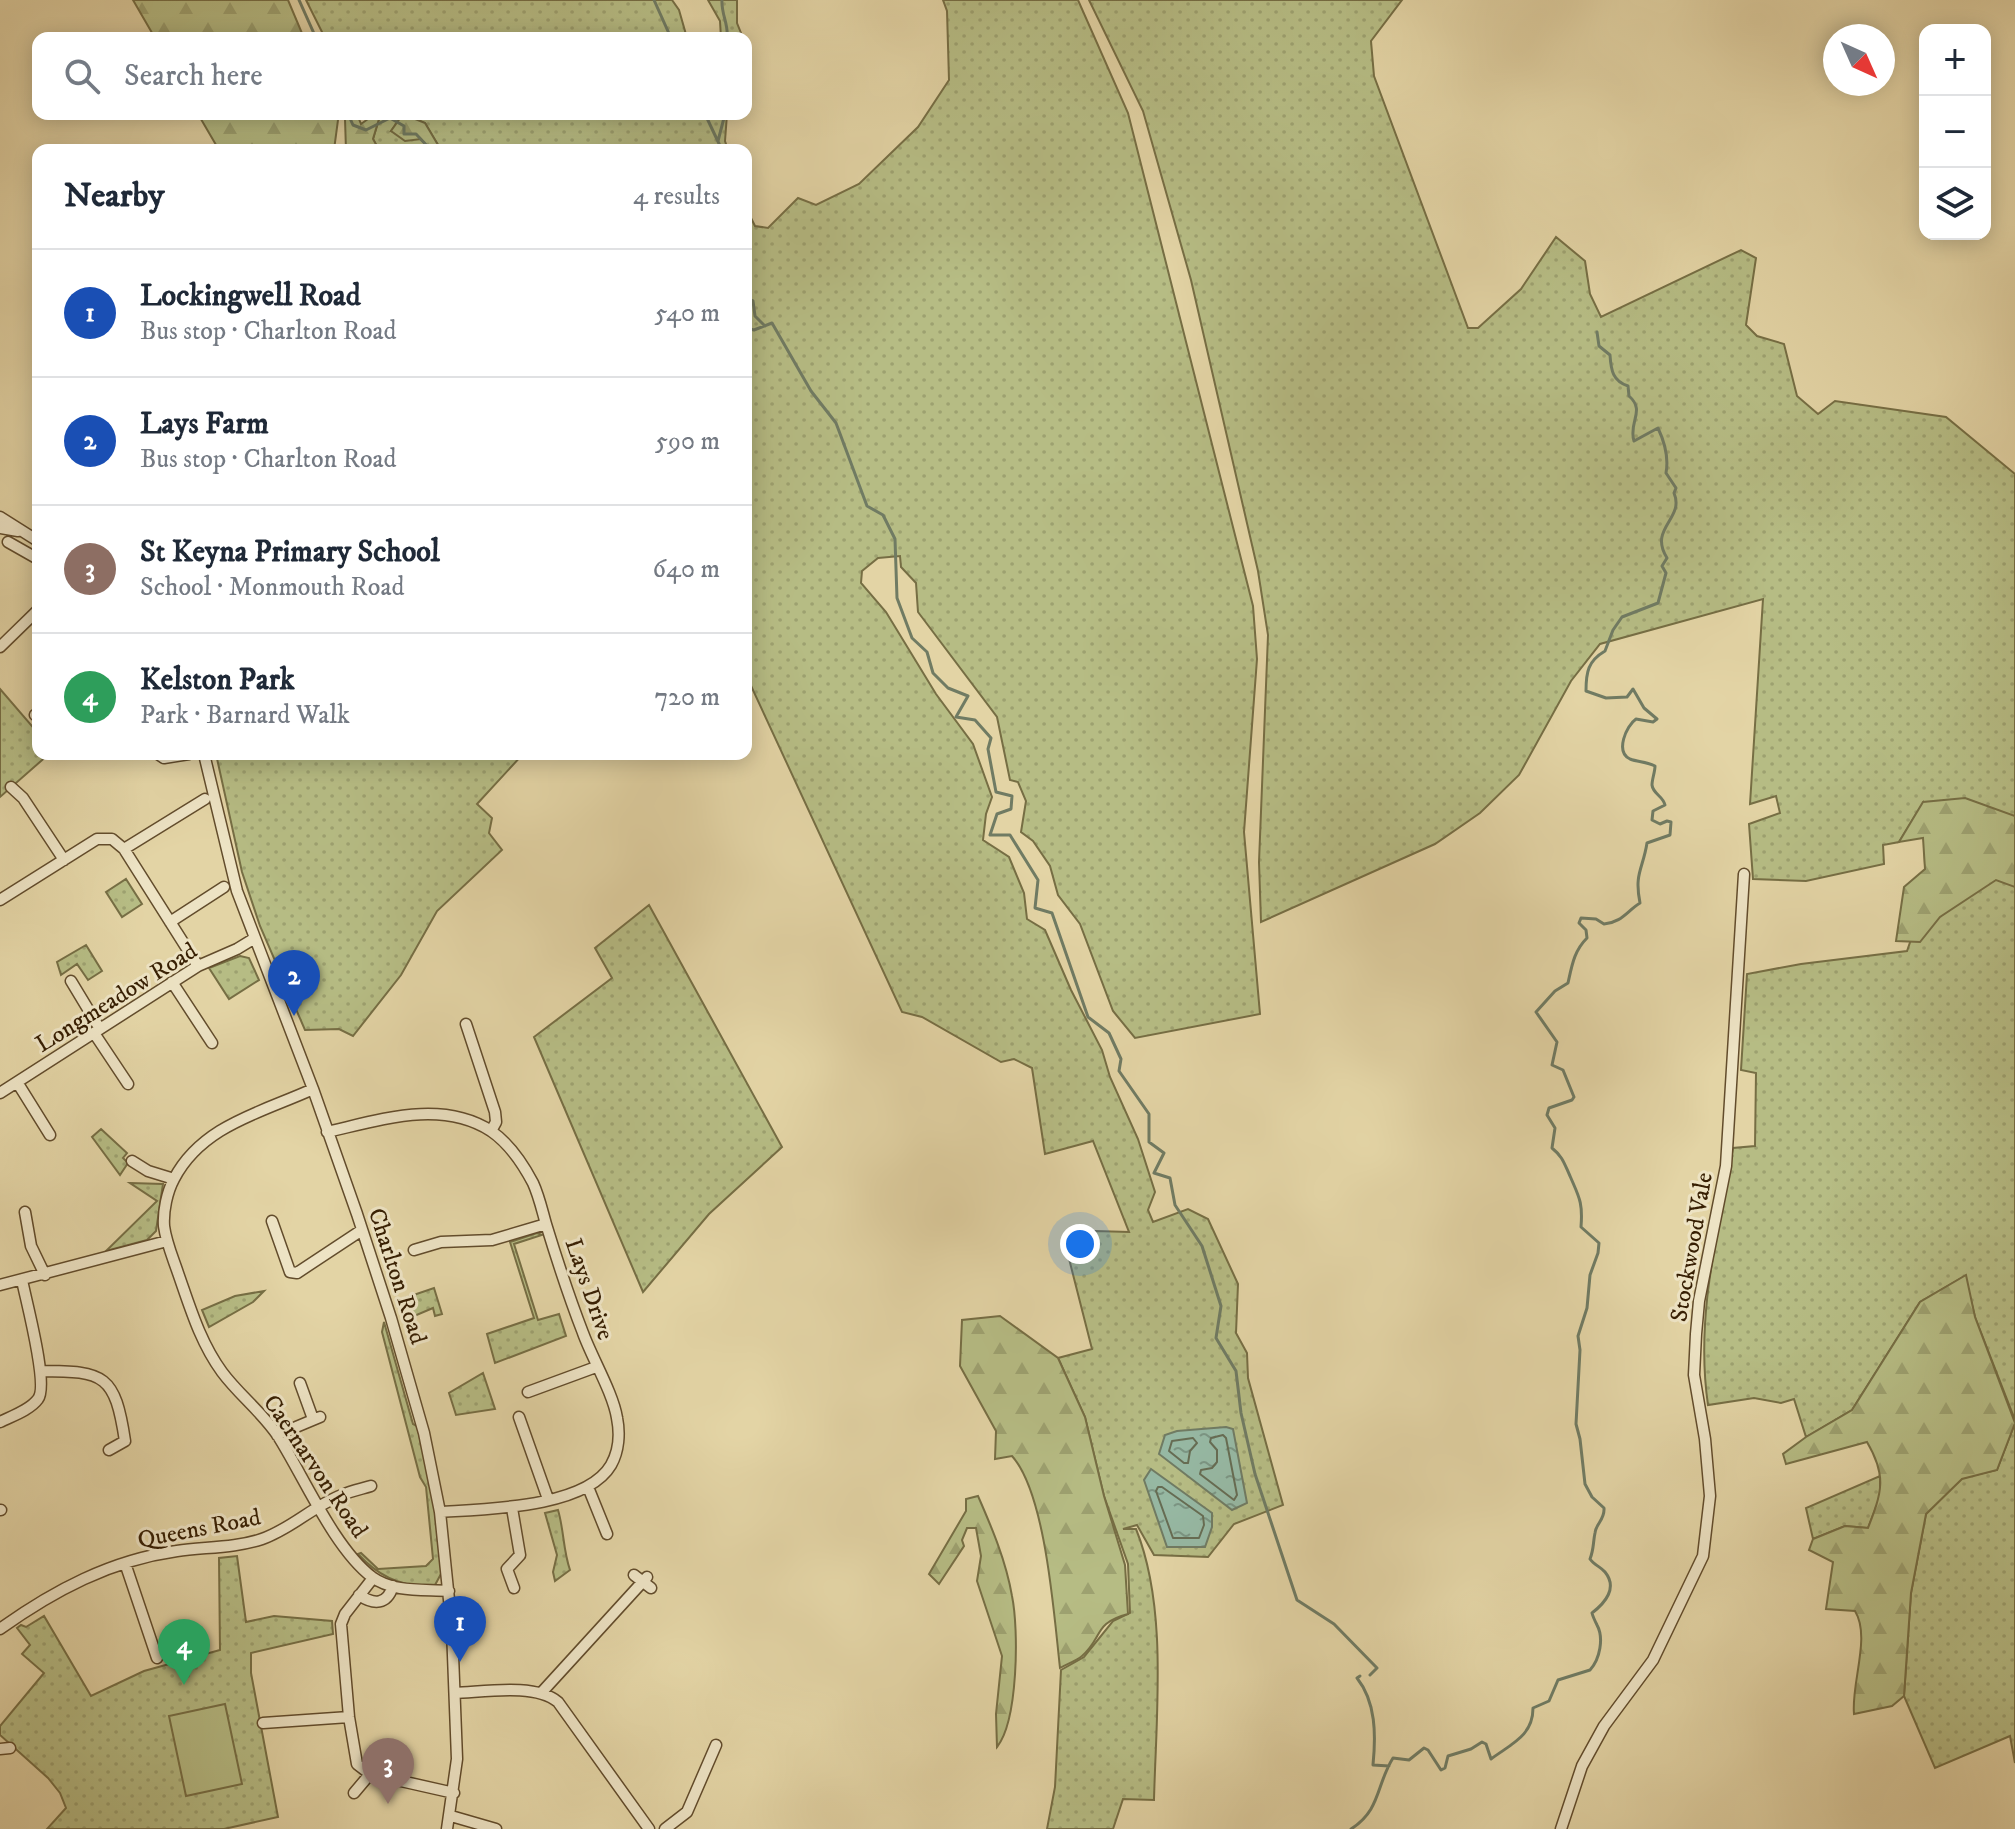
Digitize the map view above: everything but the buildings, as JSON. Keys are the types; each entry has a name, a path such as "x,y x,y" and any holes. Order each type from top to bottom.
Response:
{"street":[{"path":"0,517 32,537"},
{"path":"0,528 24,532"},
{"path":"8,542 32,556"},
{"path":"0,647 32,616"},
{"name":"Charlton Road","path":"205,760 228,857 255,938 313,1089 412,1385 440,1512 449,1591 457,1759 447,1829"},
{"path":"11,787 23,798 64,860"},
{"path":"124,849 205,799"},
{"path":"0,900 104,837 119,843 124,849 198,966"},
{"name":"Stockwood Vale","path":"1561,1829 1582,1766 1604,1726 1653,1660 1697,1568 1706,1541 1709,1466 1694,1375 1696,1334 1699,1301 1726,1166 1744,874"},
{"path":"170,922 224,887"},
{"name":"Longmeadow Road","path":"0,1093 198,966 255,938"},
{"path":"71,981 128,1084"},
{"path":"172,982 212,1043"},
{"path":"466,1024 495,1112 496,1122 491,1131"},
{"path":"17,1082 50,1135"},
{"name":"Caernarvon Road","path":"313,1089 229,1125 202,1143 174,1179 164,1212 167,1241 209,1353 229,1381 264,1416 319,1507 351,1554 373,1578"},
{"name":"Lays Drive","path":"327,1132 392,1117 443,1113 467,1119 506,1142 535,1187 596,1367 617,1414 617,1451 611,1466 588,1487"},
{"path":"132,1161 148,1171 174,1179"},
{"path":"25,1212 31,1246 45,1275"},
{"path":"272,1221 286,1265 290,1272 297,1273 362,1230"},
{"name":"Lays Drive","path":"414,1250 441,1242 492,1240 546,1224"},
{"path":"0,1285 167,1241"},
{"path":"0,1422 37,1401 42,1391 41,1371 22,1280"},
{"name":"Lays Drive","path":"528,1392 547,1390 596,1367"},
{"path":"41,1371 94,1374 113,1391 121,1411 125,1441 109,1450"},
{"path":"277,1435 316,1418 300,1383"},
{"path":"519,1417 548,1499"},
{"name":"Queens Road","path":"0,1629 78,1580 125,1563 174,1551 263,1538 341,1495 371,1486"},
{"path":"440,1512 512,1508 588,1487 607,1534"},
{"path":"512,1508 520,1555 507,1569 514,1588"},
{"path":"125,1563 157,1658"},
{"path":"449,1591 419,1591 373,1578 345,1614 341,1624 349,1717 357,1764 370,1774 454,1793"},
{"path":"542,1692 644,1580"},
{"path":"359,1595 381,1603 393,1586"},
{"path":"455,1693 542,1692 558,1702 649,1829"},
{"path":"263,1723 349,1717"},
{"path":"665,1829 690,1807 716,1745"},
{"path":"354,1793 370,1774"},
{"path":"451,1816 496,1829"}],"green space":[{"path":"133,0 288,0 301,32 152,32"},
{"path":"306,0 672,0 679,10 685,32 322,32"},
{"path":"708,0 737,0 737,23 741,32 721,32 720,21"},
{"path":"943,0 1078,0 1128,113 1253,606 1257,659 1244,832 1260,1014 1135,1038 1113,1011 1080,924 1058,895 1050,866 1033,841 1021,832 1026,801 1018,782 1010,780 997,717 918,612 916,583 901,567 900,556 878,558 862,571 861,583 886,612 936,694 973,744 992,797 983,840 1009,857 1024,893 1027,919 1045,930 1102,1050 1110,1077 1138,1139 1155,1192 1148,1210 1153,1222 1188,1209 1208,1219 1238,1284 1236,1333 1247,1353 1248,1378 1283,1505 1234,1524 1208,1557 1154,1555 1137,1525 1123,1529 1136,1529 1153,1593 1158,1662 1157,1733 1154,1800 1123,1799 1113,1829 1047,1829 1055,1787 1061,1670 1084,1657 1113,1621 1130,1613 1128,1564 1104,1496 1085,1417 1058,1358 1092,1349 1066,1247 1095,1231 1129,1232 1093,1141 1045,1154 1032,1068 1014,1059 1001,1062 922,1017 902,1012 752,688 752,220 755,226 768,228 798,198 816,205 859,184 918,127 949,80 947,11"},
{"path":"1089,0 1402,0 1371,41 1374,76 1468,328 1478,328 1521,289 1556,237 1585,261 1590,294 1601,317 1741,250 1756,258 1746,325 1757,336 1784,344 1797,396 1818,414 1835,401 1946,417 2015,474 2015,1420 1975,1317 1965,1276 1920,1302 1852,1410 1806,1437 1794,1399 1781,1403 1754,1398 1708,1405 1704,1340 1715,1243 1733,1148 1755,1146 1756,1073 1741,1070 1747,974 1907,951 1926,896 1923,803 1899,842 1883,845 1884,864 1806,881 1753,879 1749,824 1780,813 1776,796 1750,804 1763,599 1600,644 1571,681 1519,775 1480,813 1435,844 1261,922 1259,862 1268,635 1258,571 1191,280 1143,111"},
{"path":"202,120 338,120 335,144 216,144"},
{"path":"345,120 359,120 361,124 367,120 379,120 373,139 376,144 346,144"},
{"path":"379,120 399,120 391,131 421,138 426,144 376,144 373,139"},
{"path":"399,120 418,120 425,123 437,144 425,144 421,139 405,141 391,131"},
{"path":"418,120 727,120 726,144 437,144 425,123"},
{"path":"0,689 32,726 32,760 42,760 0,797"},
{"path":"217,760 517,760 477,804 492,818 489,833 502,850 437,911 401,975 353,1036 339,1029 305,1030 260,926 242,872"},
{"path":"1965,798 2015,816 2015,887 1996,880 1940,917 1920,942 1896,941 1904,887 1925,869 1923,838 1899,842 1923,802"},
{"path":"126,879 142,904 122,917 106,892"},
{"path":"649,905 782,1147 709,1214 643,1292 534,1037 612,978 595,948"},
{"path":"86,945 102,971 88,980 77,964 61,975 57,962"},
{"path":"240,956 249,958 259,980 229,999 209,968"},
{"path":"101,1129 127,1153 123,1158 128,1163 120,1175 92,1137"},
{"path":"130,1183 163,1184 156,1231 147,1240 106,1251 157,1201"},
{"path":"537,1233 542,1235 514,1244 538,1320 559,1314 566,1336 495,1363 487,1334 534,1318 510,1242"},
{"path":"1966,1275 1975,1317 2015,1423 1997,1470 1962,1479 1926,1514 1911,1593 1904,1696 1892,1706 1854,1714 1861,1647 1859,1622 1855,1611 1826,1609 1833,1562 1809,1550 1813,1539 1845,1526 1868,1528 1879,1494 1878,1465 1867,1442 1786,1464 1783,1454 1852,1410 1920,1302"},
{"path":"434,1288 442,1314 435,1316 433,1308 405,1320 399,1300"},
{"path":"264,1291 253,1302 209,1327 202,1310 235,1296"},
{"path":"1000,1316 1058,1358 1085,1417 1125,1565 1128,1614 1109,1622 1082,1656 1060,1668 1051,1588 1033,1498 1024,1474 1012,1456 995,1459 996,1431 960,1366 962,1320"},
{"path":"384,1322 413,1424 417,1426 432,1488 442,1572 435,1585 413,1585 393,1580 383,1575 358,1554 361,1553 378,1569 426,1566 433,1559 426,1487 420,1477 382,1332"},
{"path":"483,1373 495,1409 456,1415 449,1393"},
{"path":"2015,1423 2015,1763 2010,1736 1935,1768 1904,1696 1911,1593 1926,1514 1962,1478 1997,1470"},
{"path":"1880,1476 1880,1497 1868,1528 1845,1526 1813,1539 1806,1508"},
{"path":"978,1496 1002,1557 1014,1611 1016,1652 1013,1697 1004,1734 997,1747 996,1714 1002,1656 977,1581 981,1556 976,1528 967,1528 962,1540 964,1546 939,1584 929,1574 966,1511 966,1499"},
{"path":"558,1510 570,1570 555,1581 553,1572 557,1555 545,1513"},
{"path":"237,1556 246,1622 274,1616 332,1621 333,1634 251,1653 251,1673 278,1817 224,1829 47,1829 66,1808 60,1793 48,1778 0,1735 0,1726 44,1673 22,1654 30,1645 17,1628 21,1625 26,1627 44,1616 91,1696 144,1671 220,1650 219,1558"},
{"path":"225,1704 242,1784 186,1796 169,1716"}],"water":[{"path":"1233,1429 1247,1503 1232,1510 1159,1454 1165,1435 1177,1431"},
{"path":"1151,1469 1212,1513 1212,1527 1205,1547 1167,1547 1144,1480"}],"waterway":[{"path":"299,0 313,32"},
{"path":"654,0 668,32"},
{"path":"722,0 727,32"},
{"path":"351,120 353,125 366,130 386,120"},
{"path":"394,120 404,126 404,134 416,134 425,144"},
{"path":"708,120 719,144"},
{"path":"718,141 723,120"},
{"path":"752,301 755,316 765,326"},
{"path":"752,330 772,323 811,391 836,423 867,506 883,515 895,539 897,598 912,638 927,652 933,673 948,688 968,696 956,717 975,720 991,738 988,749 996,792 1012,796 1011,809 997,814 990,835 1010,835 1038,880 1035,908 1052,913 1088,1017 1109,1033 1121,1059 1119,1071 1149,1114 1149,1142 1164,1153 1154,1173 1170,1178 1175,1205 1202,1246 1221,1306 1216,1338 1236,1371 1241,1413 1255,1474 1297,1600 1334,1624 1377,1668 1370,1675"},
{"path":"1351,1829 1368,1814 1393,1758 1409,1760 1424,1748 1441,1770 1445,1768 1448,1756 1482,1742 1486,1744 1491,1759 1520,1738 1529,1726 1533,1708 1549,1701 1558,1680 1590,1670 1600,1642 1592,1613 1605,1600 1610,1589 1609,1578 1590,1559 1604,1508 1592,1497 1585,1484 1576,1424 1578,1336 1587,1308 1590,1275 1599,1243 1581,1227 1578,1195 1563,1160 1552,1148 1555,1128 1547,1115 1549,1108 1574,1097 1563,1070 1552,1065 1557,1042 1536,1012 1555,991 1568,983 1576,953 1587,938 1586,930 1579,923 1581,918 1610,923 1640,903 1639,878 1647,843 1670,835 1671,822 1660,824 1652,820 1653,811 1665,805 1653,788 1655,766 1630,759 1623,751 1624,739 1632,722 1636,719 1653,722 1657,719 1644,708 1633,689 1627,697 1606,698 1586,691 1589,668 1605,651 1622,617 1658,603 1666,573 1662,566 1667,558 1662,539 1675,510 1676,488 1666,473 1666,450 1658,428 1634,441 1634,401 1629,396 1628,386 1614,375 1610,355 1599,346 1597,332"},
{"path":"1360,1676 1357,1678 1368,1698 1373,1719 1373,1765 1389,1766"}],"place":[{"name":"Lays Farm","path":"294,1016"},
{"name":"Lockingwell Road","path":"460,1662"},
{"name":"Kelston Park","path":"184,1685"},
{"name":"St Keyna Primary School","path":"388,1804"}]}
